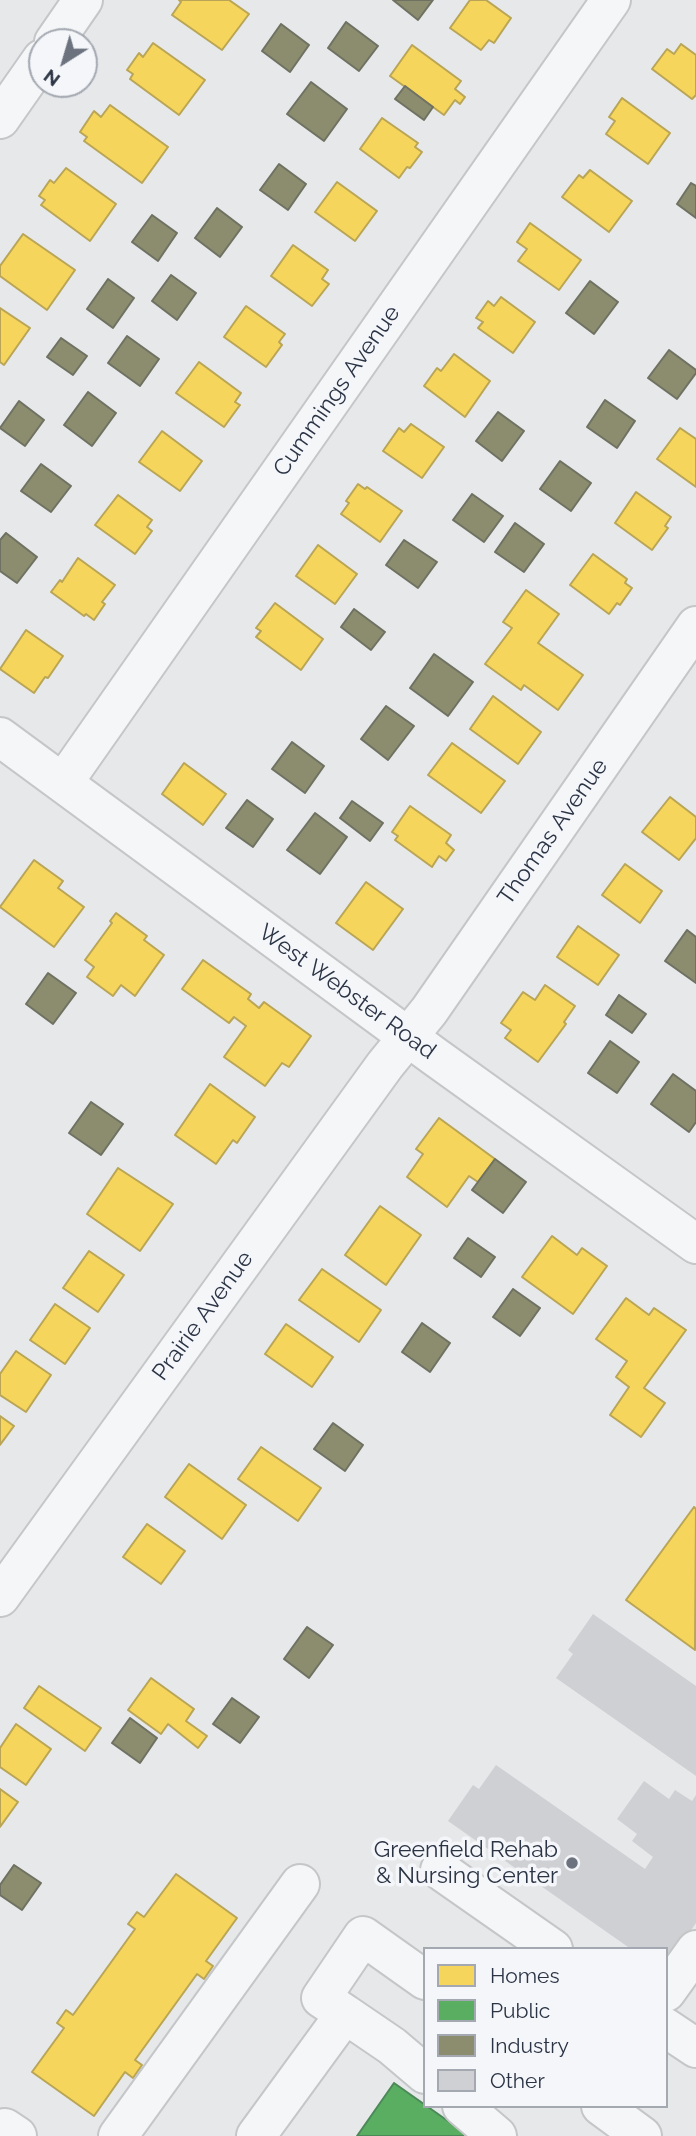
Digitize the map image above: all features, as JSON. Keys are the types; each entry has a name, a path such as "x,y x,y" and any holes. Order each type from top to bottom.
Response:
{"street":[{"path":"64,28 83,0"},
{"name":"Cummings Avenue","path":"64,783 611,0"},
{"path":"0,119 28,79"},
{"name":"Thomas Avenue","path":"408,1036 429,1011 696,626"},
{"name":"West Webster Road","path":"0,737 696,1244"},
{"name":"Prairie Avenue","path":"0,1597 408,1036"},
{"path":"440,1870 550,1947"},
{"path":"118,2136 300,1884"},
{"path":"423,1979 363,1936 321,1998 392,2046 423,2072"},
{"path":"668,1989 696,1950"},
{"path":"256,2136 345,2014"},
{"path":"668,2029 696,2048"},
{"path":"464,2108 497,2136"},
{"path":"604,2108 642,2136"},
{"path":"0,2136 5,2128 16,2136"}],"building: Homes":[{"path":"179,0 229,0 249,14 222,50 172,15 181,2"},
{"path":"470,0 486,0 511,18 494,43 489,40 481,50 450,28"},
{"path":"153,43 205,80 179,115 130,79 133,74 127,70 139,53 143,57"},
{"path":"681,44 696,55 696,95 692,99 652,69 667,49 674,54"},
{"path":"412,45 461,81 455,89 465,97 460,104 455,100 444,115 390,76"},
{"path":"622,98 670,133 648,164 606,134 615,121 609,117"},
{"path":"110,105 168,147 142,183 84,141 87,137 80,132 94,111 101,117"},
{"path":"382,118 418,143 415,147 422,152 399,178 360,149"},
{"path":"66,168 116,204 90,241 41,205 45,200 39,196 50,180 54,183"},
{"path":"590,170 632,201 609,232 562,197 579,175 583,178"},
{"path":"337,182 377,211 355,241 315,212"},
{"path":"530,223 581,260 559,290 518,261 527,249 517,242"},
{"path":"23,234 75,270 47,310 0,276 0,266"},
{"path":"293,245 328,270 322,279 329,284 312,306 271,276"},
{"path":"501,297 535,322 513,353 478,328 483,322 476,318 488,301 494,306"},
{"path":"246,306 285,334 279,342 282,345 266,367 224,337"},
{"path":"0,308 30,328 4,365 0,362"},
{"path":"454,354 490,381 465,417 424,386 437,368 441,371"},
{"path":"199,362 241,393 235,402 240,405 224,427 176,393"},
{"path":"411,424 444,447 422,478 383,451 399,428 404,432"},
{"path":"680,428 696,439 696,487 657,459"},
{"path":"162,431 202,461 180,491 139,462"},
{"path":"358,484 365,489 367,487 402,511 380,542 341,514"},
{"path":"636,492 671,517 665,526 668,528 652,550 615,523"},
{"path":"118,495 152,520 147,527 152,531 135,554 95,525"},
{"path":"318,545 357,574 335,604 296,576"},
{"path":"593,554 627,579 625,583 632,588 620,605 617,603 609,614 570,585"},
{"path":"78,558 115,585 102,602 105,604 94,620 86,614 84,616 51,592 60,580 62,582"},
{"path":"526,590 559,614 538,643 583,675 558,710 524,685 521,690 485,664 512,628 503,622"},
{"path":"275,603 323,639 301,670 256,637 261,631 256,628"},
{"path":"26,630 63,656 34,693 0,669"},
{"path":"493,696 541,732 518,764 470,729"},
{"path":"452,743 505,781 481,813 428,775"},
{"path":"184,763 226,794 203,825 162,794"},
{"path":"670,797 696,817 696,838 679,860 642,832"},
{"path":"410,806 451,835 446,843 454,850 446,861 439,856 432,867 395,840 398,836 392,832"},
{"path":"34,860 63,881 58,888 84,907 54,947 0,907"},
{"path":"625,864 662,891 640,923 602,895"},
{"path":"366,882 403,909 373,950 336,923"},
{"path":"116,913 147,936 144,940 164,955 135,996 121,985 113,996 87,977 94,967 85,960 112,923 110,921"},
{"path":"578,926 619,955 598,985 557,957"},
{"path":"203,960 251,994 248,999 259,1008 264,1002 311,1036 289,1067 282,1063 265,1086 224,1057 246,1026 234,1017 229,1023 182,989"},
{"path":"545,985 575,1006 564,1022 566,1024 538,1062 505,1038 511,1030 501,1023 523,992 535,1000"},
{"path":"210,1084 255,1117 237,1143 233,1140 216,1164 175,1135"},
{"path":"439,1118 495,1159 478,1182 469,1176 447,1207 407,1177 423,1154 416,1149"},
{"path":"118,1168 173,1204 140,1251 87,1214"},
{"path":"380,1206 421,1235 386,1285 345,1255"},
{"path":"552,1236 577,1255 582,1248 607,1266 573,1314 522,1277"},
{"path":"89,1251 124,1275 98,1312 63,1288"},
{"path":"322,1269 381,1310 359,1342 299,1300"},
{"path":"626,1298 649,1315 654,1308 686,1330 644,1388 665,1403 641,1437 610,1415 629,1387 616,1377 627,1361 596,1339"},
{"path":"55,1304 90,1328 65,1364 30,1340"},
{"path":"286,1324 333,1357 312,1387 265,1354"},
{"path":"16,1351 51,1375 26,1412 0,1395 0,1374"},
{"path":"0,1416 14,1426 0,1445"},
{"path":"261,1447 321,1488 298,1521 238,1479"},
{"path":"189,1464 246,1505 222,1539 165,1497"},
{"path":"694,1507 696,1509 695,1650 626,1600"},
{"path":"147,1524 185,1551 161,1584 123,1557"},
{"path":"151,1678 194,1709 186,1721 207,1736 198,1748 168,1724 161,1734 128,1710"},
{"path":"39,1686 101,1728 85,1751 24,1708"},
{"path":"16,1724 51,1749 26,1785 0,1767 0,1748"},
{"path":"0,1789 18,1802 0,1827"},
{"path":"176,1874 237,1918 206,1961 213,1966 204,1979 197,1974 135,2060 142,2065 133,2078 125,2072 94,2116 32,2072 64,2028 57,2023 66,2010 73,2015 135,1929 128,1924 137,1912 144,1917"}],"building: Public":[{"path":"394,2083 423,2103 423,2108 430,2108 465,2133 463,2136 357,2136"}],"building: Industry":[{"path":"393,0 433,0 418,20"},
{"path":"346,22 378,46 359,71 328,48"},
{"path":"281,24 309,45 290,72 262,51"},
{"path":"311,82 347,109 324,141 287,114"},
{"path":"405,86 433,107 424,120 395,99"},
{"path":"279,164 306,184 288,210 260,190"},
{"path":"691,183 696,186 696,218 677,204"},
{"path":"217,208 242,227 220,257 195,238"},
{"path":"152,215 177,233 158,261 132,242"},
{"path":"171,275 196,293 177,320 152,301"},
{"path":"108,279 134,298 113,328 87,309"},
{"path":"590,281 618,302 594,334 566,313"},
{"path":"127,336 159,359 140,386 108,363"},
{"path":"61,338 87,356 73,375 47,357"},
{"path":"669,350 696,370 677,399 648,378"},
{"path":"88,392 116,413 92,446 64,425"},
{"path":"605,400 635,421 617,448 587,427"},
{"path":"19,401 44,420 25,446 0,428"},
{"path":"498,412 524,431 502,461 476,441"},
{"path":"560,461 591,483 571,511 540,489"},
{"path":"41,464 71,486 51,512 21,491"},
{"path":"472,494 503,516 484,542 453,520"},
{"path":"515,523 544,544 524,572 495,552"},
{"path":"6,533 37,557 17,583 0,571 0,540"},
{"path":"404,540 437,562 418,588 386,565"},
{"path":"354,609 385,632 371,650 341,627"},
{"path":"434,654 473,682 448,716 410,688"},
{"path":"386,706 414,726 388,760 361,739"},
{"path":"292,742 324,766 305,793 272,769"},
{"path":"247,800 273,819 253,847 226,828"},
{"path":"352,801 383,823 370,841 340,818"},
{"path":"315,813 347,837 320,874 287,850"},
{"path":"687,930 696,937 696,983 665,961"},
{"path":"48,973 76,993 53,1024 26,1004"},
{"path":"619,995 646,1014 632,1033 606,1015"},
{"path":"610,1041 639,1062 617,1093 588,1073"},
{"path":"673,1074 696,1091 696,1122 689,1132 651,1104"},
{"path":"91,1102 123,1124 101,1155 69,1133"},
{"path":"495,1159 526,1182 503,1213 472,1190"},
{"path":"468,1238 495,1257 481,1277 454,1258"},
{"path":"513,1289 540,1308 520,1336 493,1317"},
{"path":"422,1323 450,1343 430,1372 402,1352"},
{"path":"333,1423 363,1445 345,1471 314,1449"},
{"path":"307,1627 333,1645 309,1678 284,1659"},
{"path":"232,1698 259,1717 240,1743 213,1724"},
{"path":"130,1718 157,1738 140,1763 112,1743"},
{"path":"14,1865 41,1883 22,1910 0,1895 0,1885"}],"building: Other":[{"path":"593,1614 696,1686 696,1776 556,1678 573,1654 568,1650"},
{"name":"Greenfield Rehab & Nursing Center","path":"496,1765 645,1869 653,1857 632,1841 637,1834 617,1819 644,1781 669,1799 675,1790 692,1801 696,1795 696,1923 668,1963 668,1947 628,1947 448,1821 473,1785 479,1789"}],"place":[{"name":"Greenfield Rehab & Nursing Center","path":"572,1863"}]}
